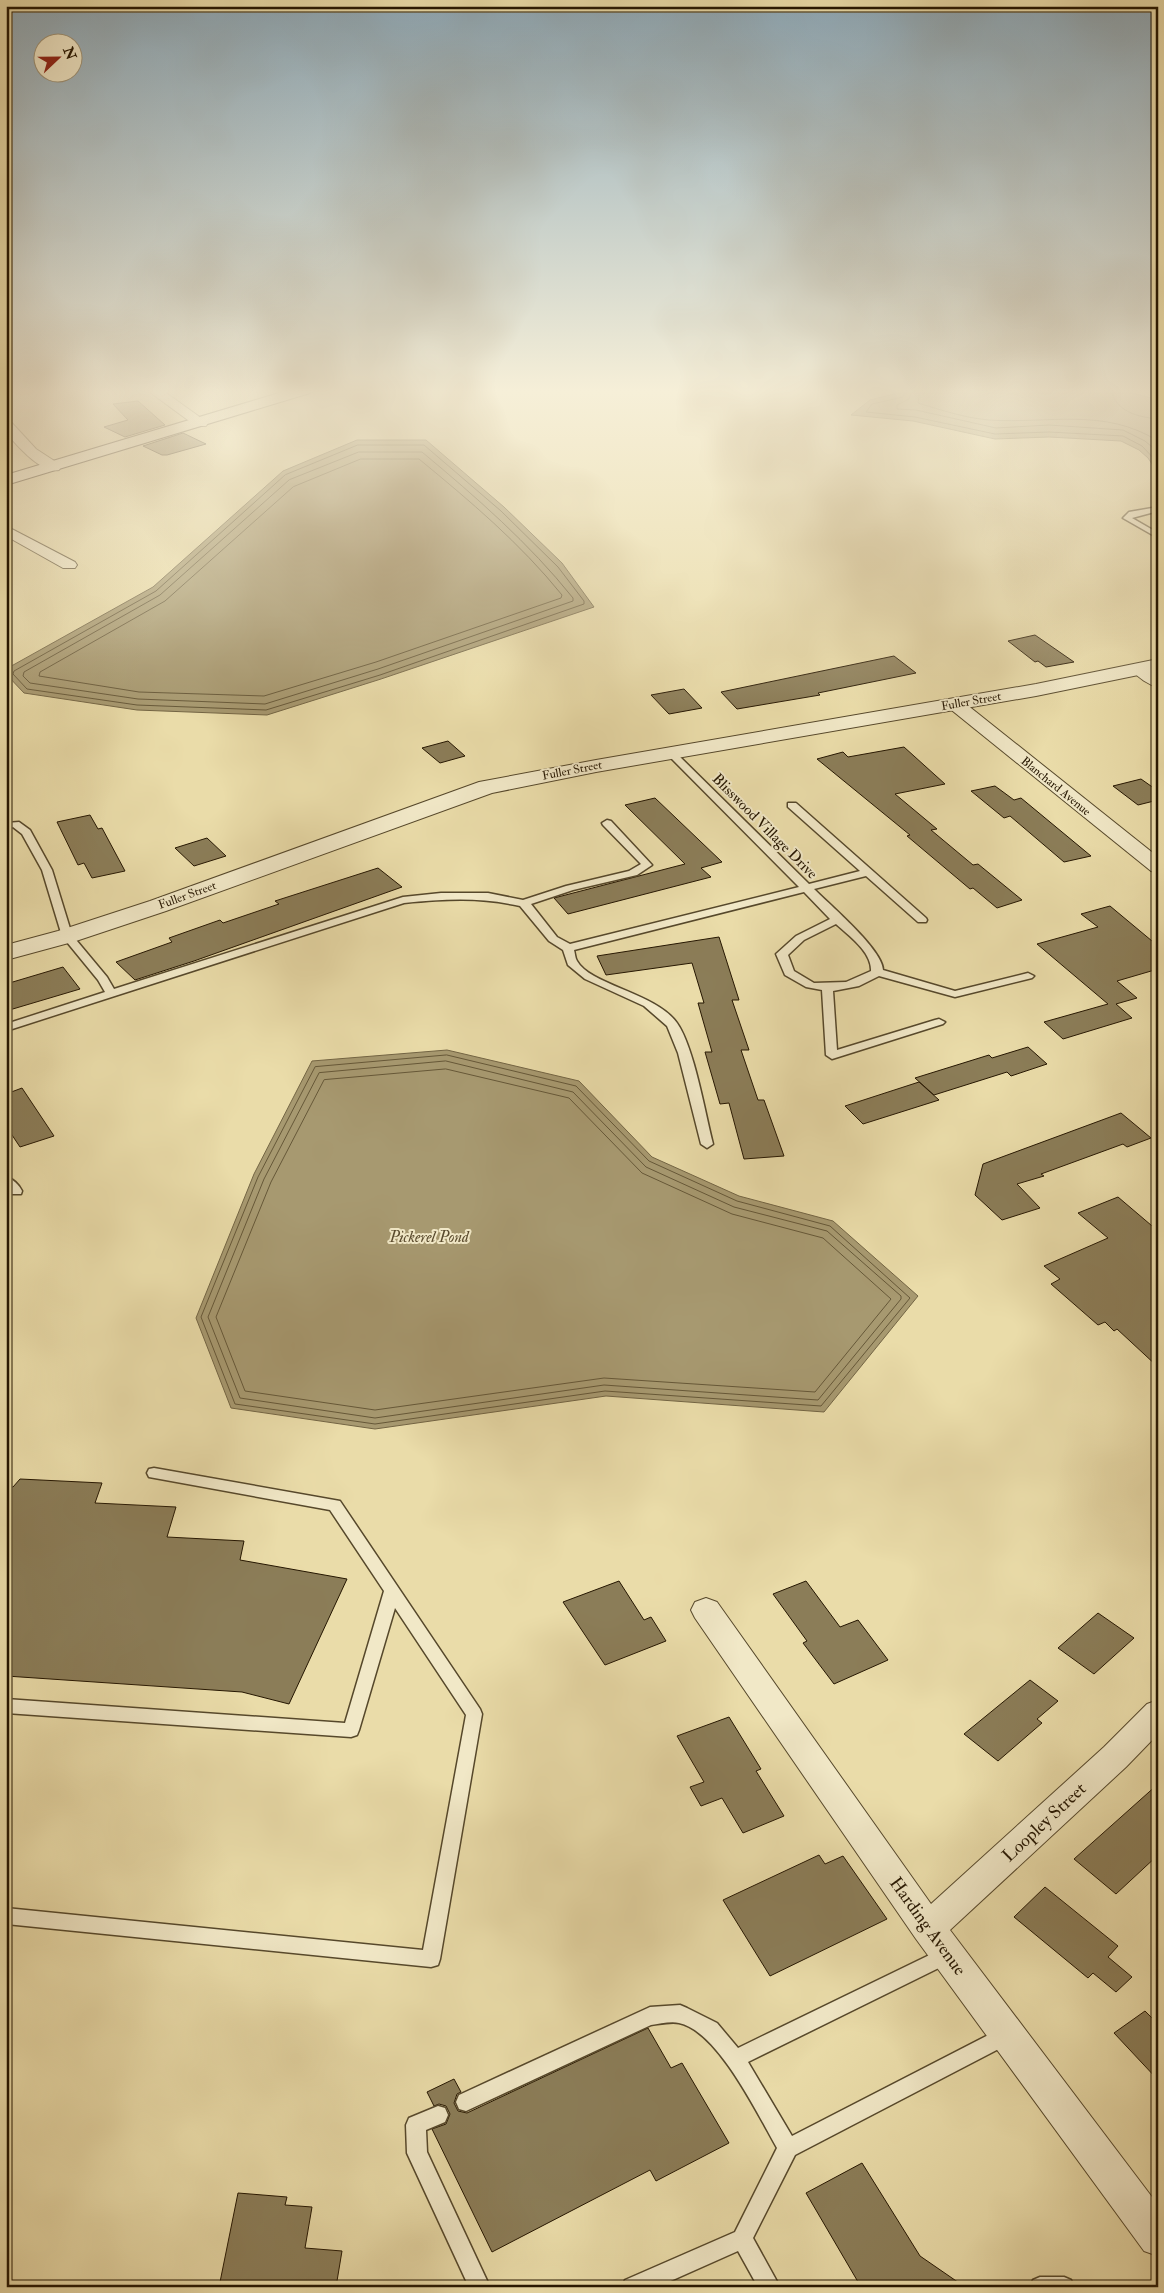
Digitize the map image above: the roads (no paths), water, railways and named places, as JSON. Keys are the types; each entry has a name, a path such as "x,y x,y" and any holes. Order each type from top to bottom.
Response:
{"street":[{"path":"6,530 69,565"},
{"name":"Fuller Street","path":"6,953 67,936 158,906 487,787 596,766 1152,672"},
{"name":"Blanchard Avenue","path":"955,704 1158,867"},
{"name":"Harding Avenue","path":"706,1610 938,1941 1158,2237"},
{"name":"Loopley Street","path":"938,1941 1158,1713"}],"lane":[{"path":"1158,509 1132,514 1127,518 1158,536"},
{"name":"Blisswood Village Drive","path":"672,754 728,813 838,919 876,960 877,972"},
{"path":"792,804 922,920"},
{"path":"6,1028 403,900 441,896 488,896 524,904 570,888 633,873 647,865 607,823"},
{"path":"6,826 15,824 26,832 47,870 67,936 103,979 112,995"},
{"path":"568,948 868,872"},
{"path":"524,904 553,939 568,948 572,963 588,977 648,1004 672,1024 684,1053 707,1144"},
{"path":"838,919 800,938 782,954 789,973 811,986 838,987 864,981 877,972 955,994 1028,976"},
{"path":"827,987 832,1055 939,1022"},
{"path":"7,1919 431,1959 474,1714 335,1505 154,1473"},
{"path":"6,1706 351,1730 392,1590"},
{"path":"735,2059 938,1941"},
{"path":"466,2102 650,2016 680,2014 710,2029 735,2059 788,2148"},
{"path":"632,2287 742,2239 788,2148 1008,2035"},
{"path":"438,2115 416,2125 417,2153 480,2287"},
{"path":"742,2239 770,2287"},
{"path":"1040,2287 1064,2287"}],"water":[{"path":"254,497 492,497 562,563 594,607 381,679 267,715 137,710 24,693 6,674 6,669 153,587"},
{"name":"Pickerel Pond","path":"447,1050 579,1081 652,1157 739,1196 833,1221 918,1296 824,1412 606,1396 375,1429 231,1408 196,1318 254,1174 312,1061"}]}
